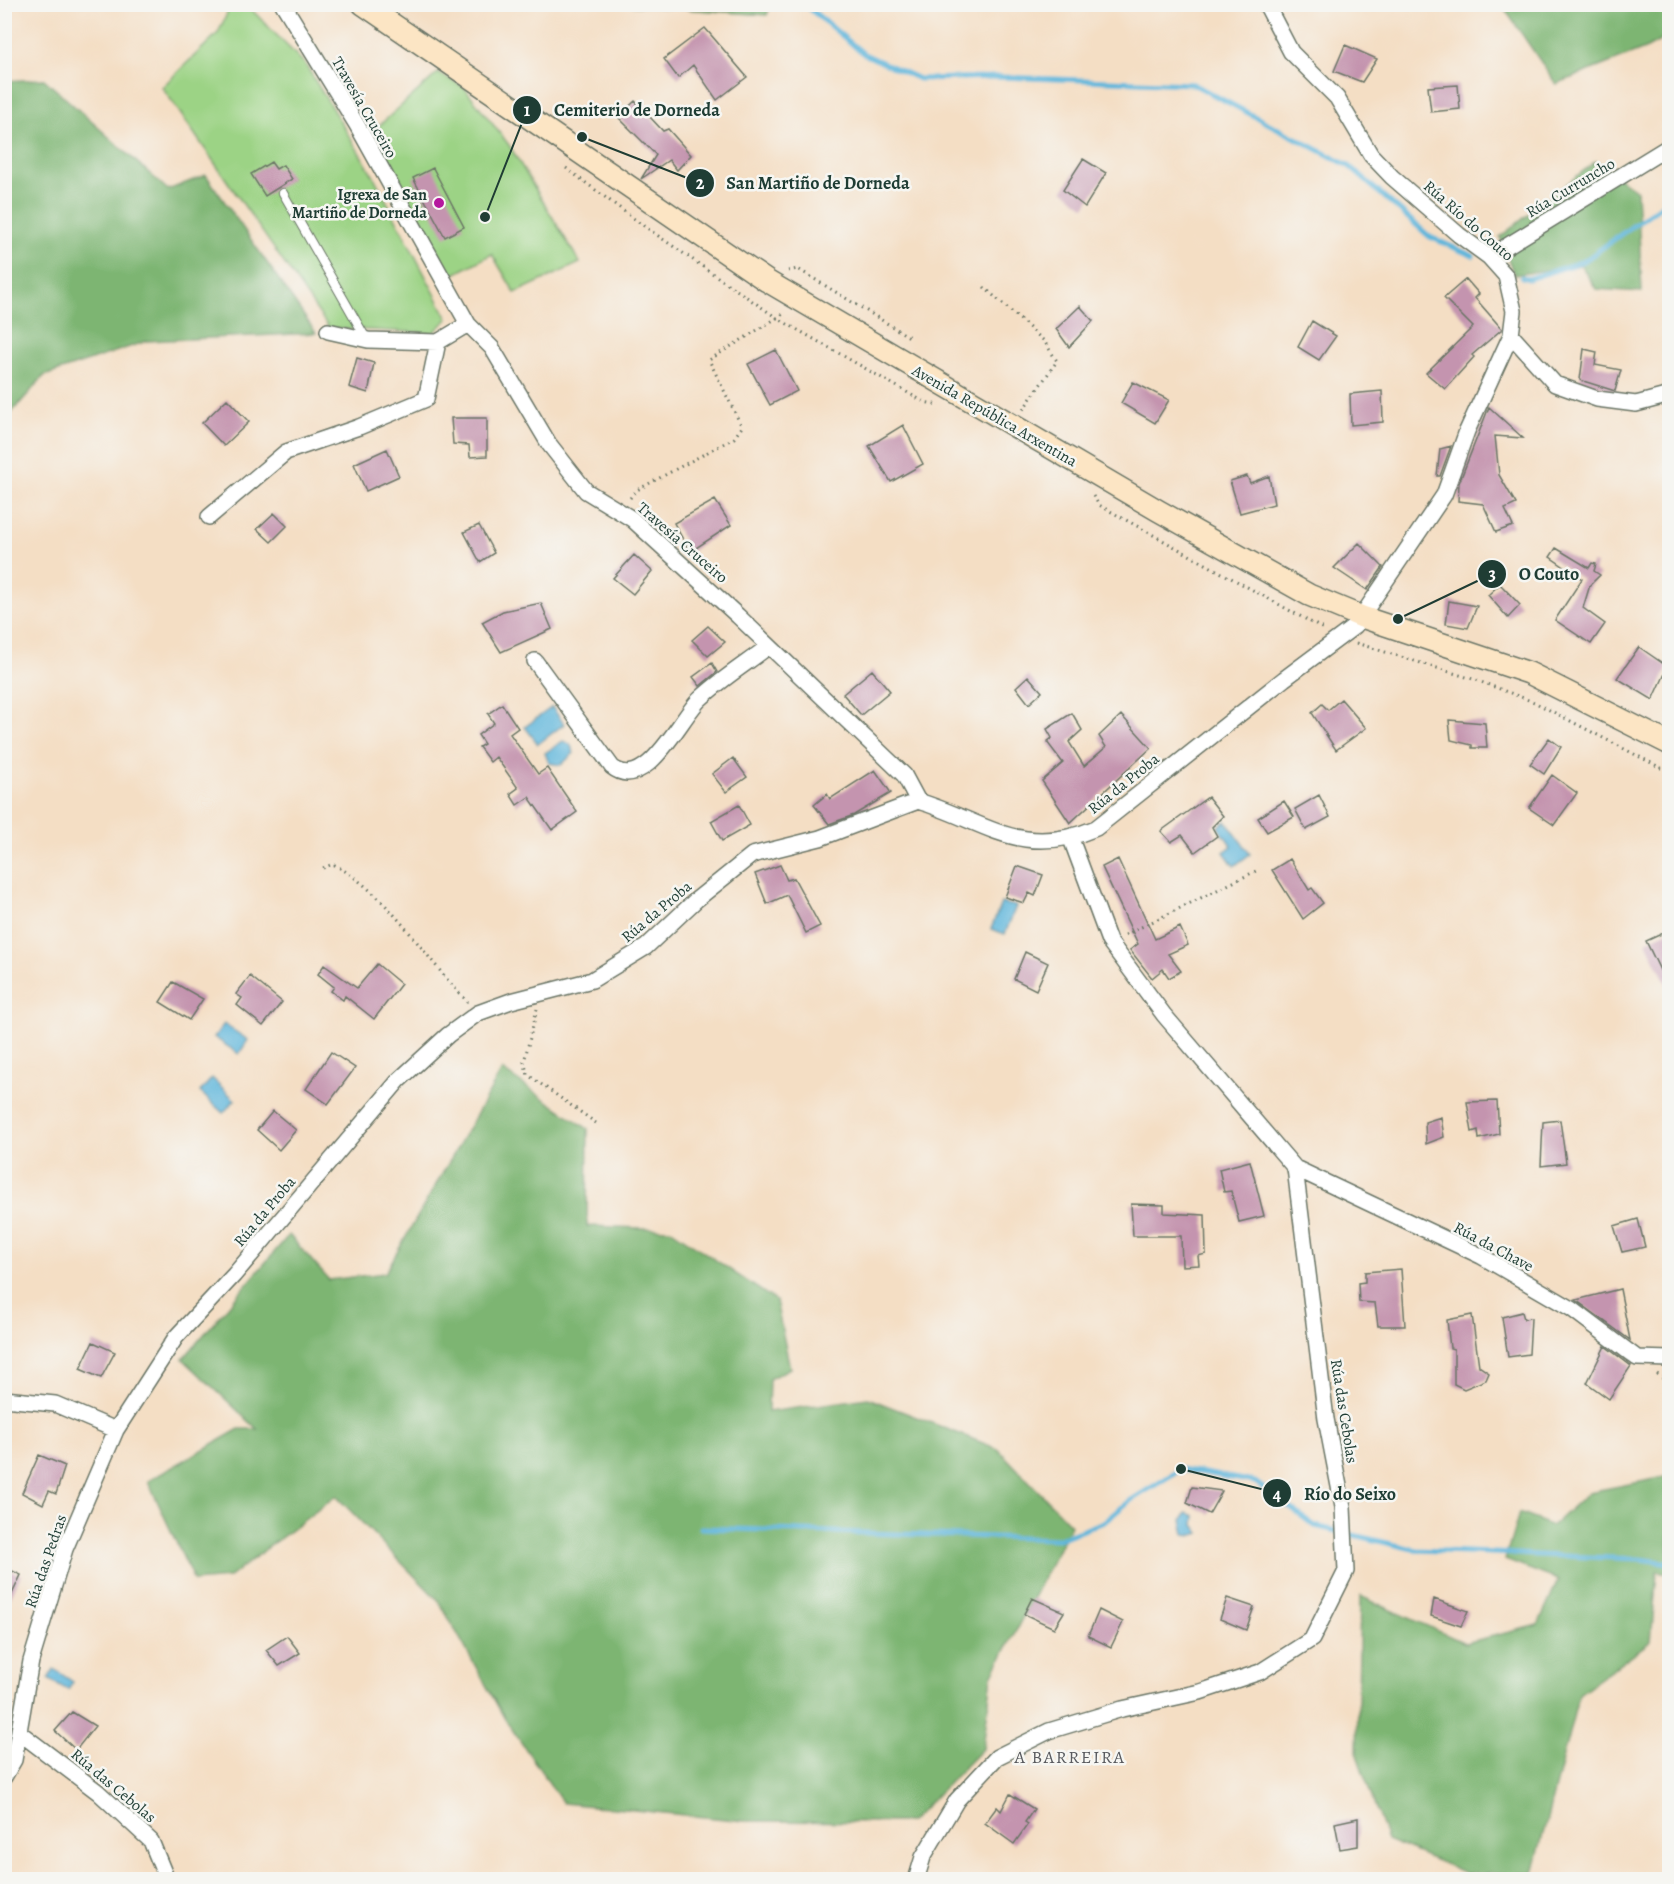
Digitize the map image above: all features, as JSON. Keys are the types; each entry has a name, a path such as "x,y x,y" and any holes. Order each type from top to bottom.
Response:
{"main road":[{"name":"Avenida República Arxentina","path":"363,4 797,300 1159,511 1309,595 1362,617 1529,673 1670,744"}],"street":[{"name":"Travesía Cruceiro","path":"283,4 357,125 468,324 492,348 549,444 586,491 632,519 769,646 904,775 918,801"},
{"name":"Rúa Río do Couto","path":"1266,4 1291,52 1337,98 1371,155 1392,177 1459,235 1489,257 1506,276 1514,311 1511,335 1467,431 1444,495 1373,597 1362,617"},
{"name":"Rúa Curruncho","path":"1489,257 1670,146"},
{"path":"328,331 368,340 438,342 468,324"},
{"path":"1511,335 1555,384 1597,399 1636,404 1670,395"},
{"path":"209,517 286,452 359,427 426,399 438,342"},
{"name":"Rúa da Proba","path":"116,1430 176,1337 234,1275 399,1080 448,1035 478,1013 511,1001 592,980 645,947 696,900 752,855 820,838 918,801 987,830 1021,840 1071,839 1096,828 1275,686 1340,638 1362,617"},
{"path":"535,661 612,767 621,774 634,773 664,748 699,700 769,646"},
{"path":"1071,839 1109,941 1164,1015 1295,1168"},
{"name":"Rúa da Chave","path":"1295,1168 1481,1256 1572,1310 1637,1358 1670,1359"},
{"name":"Rúa das Cebolas","path":"916,1880 923,1857 957,1800 997,1756 1049,1731 1122,1709 1200,1692 1260,1672 1312,1639 1347,1571 1342,1507 1326,1419 1295,1168"},
{"path":"4,1399 56,1404 116,1430"},
{"name":"Rúa das Pedras","path":"4,1777 14,1760 31,1661 65,1549 116,1430"},
{"name":"Rúa das Cebolas","path":"20,1733 98,1792 151,1841 167,1880"}],"lane":[{"path":"282,193 368,340"}],"path":[{"path":"781,272 798,269 911,338"},
{"path":"984,287 1044,341 1057,361 1014,425"},
{"path":"618,510 637,490 734,438 742,426 709,360 789,310 797,300"},
{"path":"1089,490 1100,505 1258,595 1340,638 1476,680 1534,702 1663,769 1670,766"},
{"path":"323,868 333,864 358,878 406,928 478,1013"},
{"path":"1109,941 1258,870"},
{"path":"539,995 524,1062 528,1075 596,1123"}],"green space":[{"path":"771,4 767,15 627,5"},
{"path":"231,5 247,5 305,64 373,175 448,319 433,333 329,328 162,87 218,33"},
{"path":"1502,5 1669,5 1669,36 1647,48 1556,84"},
{"path":"438,73 464,87 509,145 580,263 515,293 492,254 447,278 373,131"},
{"path":"44,79 168,190 206,175 316,333 147,341 44,376 5,420 5,81"},
{"path":"1596,161 1637,191 1642,292 1596,289 1581,265 1514,275 1500,237"},
{"path":"502,1070 588,1129 587,1226 670,1229 776,1301 790,1368 769,1379 768,1412 868,1398 998,1449 1071,1525 992,1676 983,1748 910,1822 745,1821 563,1803 505,1719 439,1601 336,1496 228,1578 194,1581 148,1481 239,1429 257,1429 183,1359 289,1235 329,1280 385,1273"},
{"path":"1669,1478 1669,1573 1657,1571 1651,1641 1579,1694 1533,1873 1468,1874 1387,1840 1357,1755 1360,1596 1465,1643 1538,1625 1558,1580 1505,1560 1519,1513 1552,1526 1589,1492"}],"water":[{"path":"552,707 564,724 538,744 525,727"},
{"path":"563,741 570,744 574,753 561,765 549,763 545,753"},
{"path":"1226,821 1250,854 1234,866 1224,852 1232,846 1218,827"},
{"path":"1001,903 1016,906 1005,934 991,929"},
{"path":"224,1024 248,1040 239,1054 214,1037"},
{"path":"212,1078 235,1100 223,1113 200,1092"},
{"path":"1187,1513 1195,1516 1194,1525 1200,1533 1185,1534 1182,1520"},
{"path":"54,1669 73,1682 68,1690 48,1679"}],"building":[{"path":"705,28 747,77 717,100 693,65 678,78 664,59"},
{"path":"1345,45 1377,59 1362,82 1334,71"},
{"path":"1458,85 1460,109 1431,112 1428,87"},
{"path":"635,101 663,131 668,129 691,155 677,170 669,160 641,179 656,155 618,117"},
{"path":"1083,159 1106,173 1085,207 1063,190"},
{"path":"271,162 276,169 283,165 292,179 265,196 251,174"},
{"name":"Igrexa de San Martiño de Dorneda","path":"433,168 464,227 445,237 413,178"},
{"path":"1466,279 1479,294 1475,298 1502,329 1472,355 1474,357 1445,389 1426,373 1473,327 1444,298"},
{"path":"1080,306 1093,321 1069,347 1056,329"},
{"path":"1312,321 1336,336 1319,360 1298,347"},
{"path":"1584,349 1597,352 1595,365 1621,370 1615,391 1580,380"},
{"path":"776,350 797,391 770,405 748,364"},
{"path":"357,358 374,363 368,393 349,387"},
{"path":"1133,382 1169,400 1155,423 1121,403"},
{"path":"1382,391 1383,422 1351,425 1350,394"},
{"path":"227,399 249,422 224,446 202,423"},
{"path":"1489,407 1523,438 1495,436 1499,475 1516,504 1505,509 1513,526 1496,532 1483,504 1458,501 1459,483"},
{"path":"451,418 487,418 487,456 470,457 469,445 453,444"},
{"path":"903,425 923,464 891,482 869,446"},
{"path":"1451,446 1440,476 1437,476 1440,449"},
{"path":"387,449 399,476 366,491 354,464"},
{"path":"1247,476 1250,483 1269,476 1274,504 1240,513 1230,481"},
{"path":"715,500 731,525 690,552 674,523"},
{"path":"274,513 287,526 271,542 257,529"},
{"path":"479,525 494,553 480,562 464,532"},
{"path":"1359,543 1383,567 1367,590 1334,568"},
{"path":"1556,548 1589,568 1592,563 1596,564 1594,571 1600,575 1590,585 1583,608 1605,624 1591,644 1555,620 1582,579 1550,557"},
{"path":"634,555 652,571 633,594 613,578"},
{"path":"1500,584 1520,605 1508,618 1488,595"},
{"path":"1449,601 1477,606 1468,628 1446,624"},
{"path":"541,603 552,629 501,652 482,622 503,611"},
{"path":"708,626 725,642 708,656 692,640"},
{"path":"1639,647 1668,667 1653,700 1617,678"},
{"path":"712,663 717,672 700,686 693,677"},
{"path":"872,670 890,691 861,715 843,694"},
{"path":"1028,676 1042,692 1029,704 1016,687"},
{"path":"1341,699 1366,728 1336,750 1312,713 1322,704 1328,710"},
{"path":"502,704 518,728 510,734 538,774 547,768 577,812 552,830 529,797 517,805 510,794 518,788 496,757 490,762 479,747 484,744 478,735 494,723 488,714"},
{"path":"1072,713 1082,730 1069,742 1084,766 1106,747 1099,736 1121,715 1151,748 1070,823 1042,781 1063,763 1047,742 1052,738 1047,729"},
{"path":"1449,720 1485,723 1487,748 1472,748 1472,745 1451,740"},
{"path":"1549,738 1561,747 1544,774 1530,764"},
{"path":"733,758 747,777 726,792 712,774"},
{"path":"875,770 891,793 854,815 829,824 814,805 827,794 830,799"},
{"path":"1552,775 1577,793 1554,825 1529,808"},
{"path":"1319,795 1330,817 1306,830 1295,809"},
{"path":"1208,797 1223,816 1212,827 1217,836 1195,852 1182,835 1171,842 1161,831"},
{"path":"1284,801 1294,817 1267,832 1258,818"},
{"path":"739,805 750,825 722,841 711,821"},
{"path":"1118,859 1155,939 1180,927 1188,945 1168,954 1181,971 1169,978 1163,969 1152,978 1130,950 1138,944 1102,867"},
{"path":"1290,859 1309,890 1312,888 1323,903 1303,919 1272,870"},
{"path":"780,865 787,880 794,878 820,926 806,933 787,895 767,904 755,874"},
{"path":"1017,866 1043,875 1035,896 1029,893 1024,903 1005,897"},
{"path":"1670,930 1670,991 1646,941"},
{"path":"1025,952 1048,963 1036,990 1014,979"},
{"path":"377,964 401,984 374,1019 345,996 343,1000 331,991 334,987 318,974 324,965 357,988"},
{"path":"250,976 282,1002 263,1026 237,1005 242,998 236,994"},
{"path":"173,982 203,999 189,1020 160,1002"},
{"path":"331,1052 355,1068 328,1104 306,1089"},
{"path":"1497,1101 1499,1134 1479,1139 1478,1130 1472,1132 1467,1102"},
{"path":"273,1111 296,1130 279,1150 257,1130"},
{"path":"1441,1117 1444,1137 1426,1144 1425,1122"},
{"path":"1560,1120 1566,1163 1541,1166 1543,1122"},
{"path":"1250,1161 1264,1216 1239,1222 1231,1191 1224,1192 1219,1169"},
{"path":"1131,1204 1164,1205 1164,1213 1205,1215 1206,1254 1198,1256 1199,1265 1182,1266 1181,1236 1133,1236"},
{"path":"1638,1219 1645,1247 1622,1252 1614,1226"},
{"path":"1401,1269 1405,1326 1378,1326 1375,1303 1359,1302 1358,1283 1365,1282 1365,1272"},
{"path":"1620,1289 1630,1340 1576,1300"},
{"path":"1522,1312 1524,1319 1531,1318 1529,1354 1508,1357 1502,1317"},
{"path":"1472,1315 1479,1366 1489,1373 1486,1380 1464,1389 1454,1384 1454,1349 1450,1348 1447,1320"},
{"path":"93,1342 115,1352 101,1378 80,1369"},
{"path":"1605,1346 1631,1366 1609,1399 1587,1383"},
{"path":"39,1455 65,1466 56,1494 49,1491 43,1504 22,1493"},
{"path":"1192,1487 1222,1491 1209,1514 1187,1503"},
{"path":"4,1567 21,1575 4,1611"},
{"path":"1032,1598 1064,1612 1054,1628 1024,1614"},
{"path":"1227,1598 1254,1607 1246,1630 1220,1619"},
{"path":"1434,1599 1468,1611 1461,1626 1431,1616"},
{"path":"1099,1610 1123,1622 1111,1647 1088,1636"},
{"path":"287,1636 300,1653 279,1666 266,1650"},
{"path":"72,1712 95,1726 76,1750 55,1731"},
{"path":"1010,1794 1034,1809 1025,1822 1028,1824 1014,1844 985,1823 997,1807 1001,1811"},
{"path":"1358,1818 1358,1846 1340,1849 1335,1823"}],"waterway":[{"path":"804,4 864,54 919,79 1000,77 1193,84 1349,166 1430,237 1473,256"},
{"path":"1522,277 1528,279 1584,261 1670,199"},
{"path":"701,1528 1059,1539 1104,1522 1128,1502 1181,1469 1255,1482 1315,1526 1417,1550 1639,1559 1670,1563"}],"place":[{"name":"San Martiño de Dorneda","path":"582,137"},
{"name":"Igrexa de San Martiño de Dorneda","path":"439,203"},
{"name":"Cemiterio de Dorneda","path":"485,217"},
{"name":"O Couto","path":"1398,619"},
{"name":"Río do Seixo","path":"1181,1469"}],"district":[{"name":"A BARREIRA","path":"1070,1757"}]}
